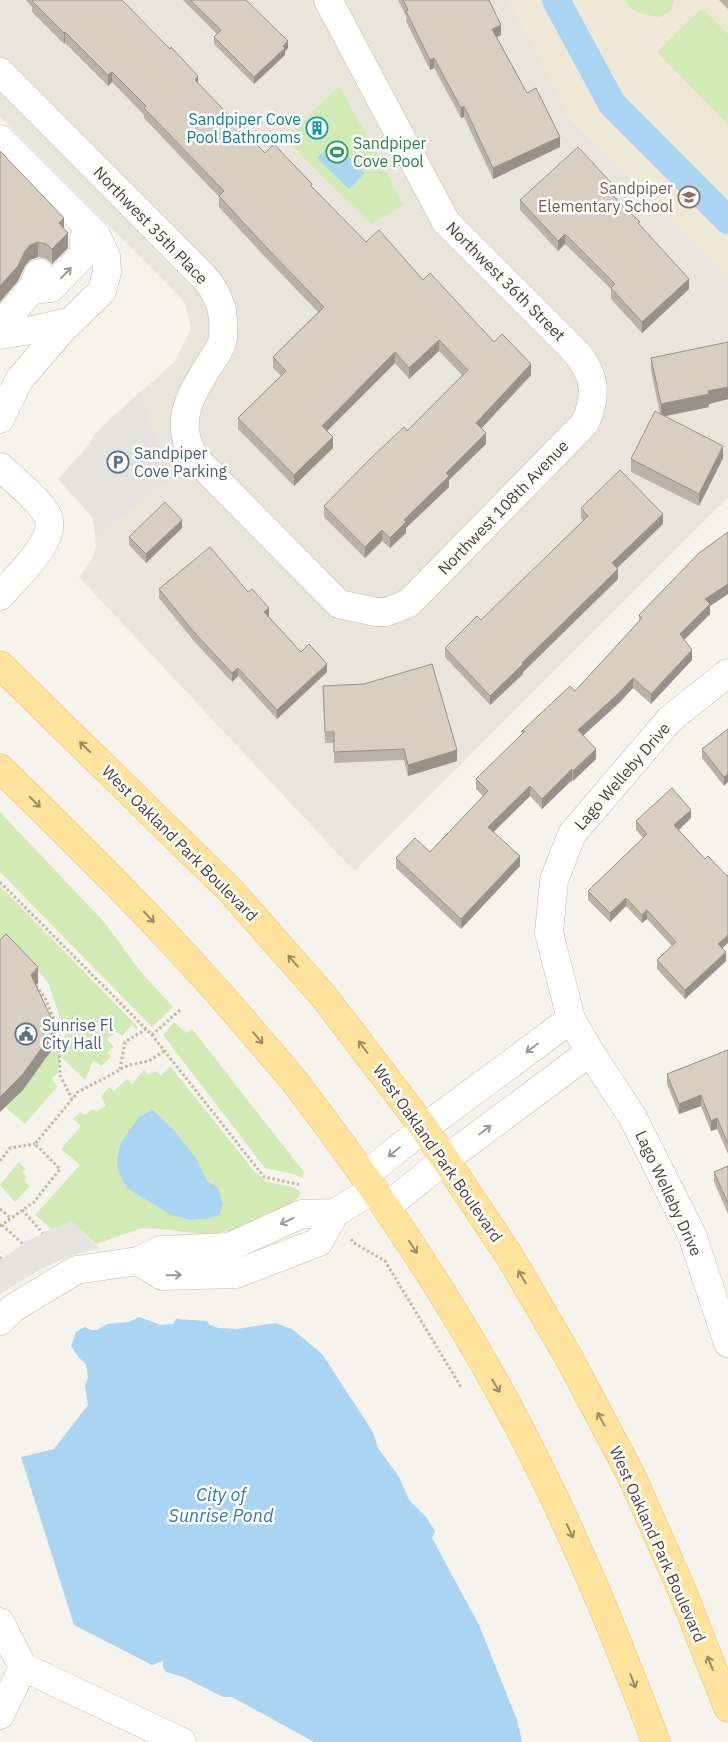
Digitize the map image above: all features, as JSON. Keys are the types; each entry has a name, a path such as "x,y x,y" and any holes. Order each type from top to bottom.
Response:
{"main road":[{"name":"West Oakland Park Boulevard","path":"0,665 231,891 325,998 446,1159 510,1257 568,1356 632,1478 681,1588 728,1708"},
{"path":"0,768 140,907 220,993 299,1088 375,1190 431,1276 504,1399 570,1531 628,1667 656,1742"}],"street":[{"name":"Northwest 36th Street","path":"328,0 446,222 574,350 590,372"},
{"name":"Northwest 35th Place","path":"0,72 204,277 216,294 224,322 222,342 219,350 191,394 184,422 187,442 195,458 339,604 376,612"},
{"path":"0,139 80,239 84,254 50,288 35,281 0,326"},
{"path":"0,419 19,380 71,321 102,291 107,272 106,256 102,246 80,239"},
{"path":"0,334 38,329 71,321"},
{"name":"Northwest 108th Avenue","path":"376,612 386,612 407,604 586,423 592,402 593,388 590,372"},
{"path":"0,467 40,505 48,517 50,527 48,534 32,561 0,596"},
{"name":"Lago Welleby Drive","path":"728,673 670,720 572,834 554,880 549,933 571,1019 632,1116 692,1236 728,1343"},
{"path":"375,1190 424,1128 571,1019"},
{"path":"0,1321 13,1308 76,1270 138,1261 161,1250 229,1247 302,1214 331,1215 375,1190 446,1159 590,1052"},
{"path":"0,1622 23,1667 182,1742"},
{"path":"0,1715 23,1667"}],"path":[{"path":"0,882 152,1035 264,1177 301,1185 331,1215 354,1243 385,1261 461,1386"},
{"path":"36,986 45,998 59,1031 60,1075 72,1099"},
{"path":"152,1035 180,1010"},
{"path":"120,1070 125,1042 146,1030"},
{"path":"0,1161 10,1148 35,1144 78,1092 129,1065 148,1061 164,1051"},
{"path":"23,1244 1,1225 34,1202 60,1169 35,1144"},
{"path":"0,1209 11,1218"},
{"path":"22,1210 43,1233"}],"shaded area":[{"path":"0,0 509,0 571,119 728,275 728,498 354,871 79,577 92,560 96,547 95,530 92,517 58,479 89,445 95,434 175,361 191,329 185,303 0,117"},
{"name":"Sandpiper Elementary School","path":"509,0 728,0 728,275 571,119"},
{"name":"Sandpiper Cove Parking","path":"140,392 168,479 96,537 92,517 58,479 89,445 95,434"},
{"path":"72,1222 99,1248 75,1254 40,1269 0,1294 0,1260 46,1231"}],"green space":[{"path":"625,0 675,0 670,12 659,17 635,11"},
{"path":"702,8 728,34 728,125 657,52"},
{"name":"Sandpiper Cove Pool","path":"339,86 403,205 371,224 285,139"},
{"path":"0,812 104,922 141,972 173,1007 152,1027 0,872"},
{"path":"0,886 138,1027 135,1029 132,1025 122,1036 116,1032 107,1039 114,1047 107,1053 111,1056 102,1066 93,1061 85,1080 62,1058 65,1032 49,985 42,975 0,939"},
{"path":"174,1022 186,1033 192,1029 304,1172 303,1178 265,1168 163,1035"},
{"path":"56,1044 60,1058 57,1074 52,1078 57,1087 25,1124 5,1107"},
{"path":"170,1066 255,1172 267,1182 294,1187 301,1193 291,1206 265,1219 234,1230 206,1235 142,1228 96,1244 72,1222 52,1229 35,1215 80,1165 61,1149 81,1126 73,1119 80,1112 86,1115 92,1109 96,1111 106,1106 101,1096 109,1087 114,1091 127,1079 132,1084 144,1070 148,1075 155,1071 161,1076"},
{"path":"19,1162 25,1169 22,1172 27,1177 24,1180 30,1186 15,1202 0,1185"}],"water":[{"path":"333,142 365,173 349,189 317,158"},
{"path":"153,1110 173,1129 197,1160 207,1181 218,1188 223,1205 219,1215 211,1218 190,1220 171,1215 127,1188 118,1170 117,1160 121,1143 139,1117"},
{"name":"City of Sunrise Pond","path":"139,1317 161,1325 173,1324 176,1319 207,1321 210,1325 218,1328 237,1329 275,1323 292,1329 322,1354 373,1432 378,1448 399,1477 409,1500 426,1517 435,1531 432,1538 479,1625 517,1720 522,1742 314,1742 232,1697 223,1697 183,1677 166,1672 163,1667 163,1661 152,1665 74,1625 21,1457 54,1449 88,1405 85,1386 88,1377 86,1364 79,1358 71,1346 76,1332 85,1327 97,1330 107,1324 129,1322"}],"building":[{"path":"33,0 122,0 170,49 171,47 198,76 195,80 265,153 274,144 312,184 311,186 366,242 379,230 423,280 430,273 494,342 502,334 531,364 476,423 486,433 446,473 449,476 404,520 406,522 390,538 382,530 365,547 324,506 370,459 404,427 407,431 468,370 439,340 409,368 395,352 322,426 333,437 294,475 238,418 286,371 273,357 324,307 219,196 224,191 144,108 146,106 112,72 108,75"},
{"path":"190,0 246,0 288,41 283,46 285,48 254,77 214,37 221,30"},
{"path":"403,0 489,0 501,25 492,29 527,93 536,88 560,137 493,168 464,106 461,108 434,58 430,60 406,11 408,10"},
{"path":"578,147 615,187 609,192 640,222 638,223 689,279 642,322 611,288 615,284 565,234 558,241 520,200"},
{"path":"0,151 64,218 59,223 68,233 52,249 46,244 38,242 30,245 18,266 0,286"},
{"path":"728,342 728,387 708,391 709,394 661,404 651,358"},
{"path":"655,411 723,446 699,494 631,459"},
{"path":"620,470 663,514 612,563 618,569 490,696 445,648 477,616 481,620 588,516 581,508"},
{"path":"165,502 182,520 146,554 129,537"},
{"path":"728,532 728,584 705,599 710,604 680,634 692,650 651,694 633,678 578,730 596,749 573,771 572,769 542,799 530,786 488,827 520,856 461,919 396,858 415,838 430,852 488,791 476,779 525,731 521,732 570,686 575,691 642,618 639,615 699,553"},
{"path":"210,547 248,592 252,589 269,608 264,612 301,652 309,644 327,664 277,710 238,668 232,673 193,631 159,589"},
{"path":"432,664 457,750 408,765 404,749 334,752 334,732 325,732 323,686 364,684"},
{"path":"728,729 728,774 724,777 702,749"},
{"path":"672,788 691,810 674,825 705,859 708,856 728,875 728,935 718,944 726,952 685,990 657,960 676,942 647,910 642,915 626,898 610,913 588,891 647,834 636,821"},
{"name":"Sunrise Fl City Hall","path":"6,934 38,967 31,975 56,1028 23,1074 0,1097 0,940"},
{"path":"728,1050 728,1144 717,1118 711,1121 701,1095 679,1104 667,1074"},
{"path":"728,1166 728,1203 714,1172"}],"waterway":[{"path":"556,0 612,104 728,220"}],"place":[{"name":"Sandpiper Cove Pool Bathrooms","path":"317,128"},
{"name":"Sandpiper Cove Pool","path":"337,152"},
{"name":"Sandpiper Elementary School","path":"689,197"},
{"name":"Sandpiper Cove Parking","path":"118,462"},
{"name":"Sunrise Fl City Hall","path":"26,1034"}]}
